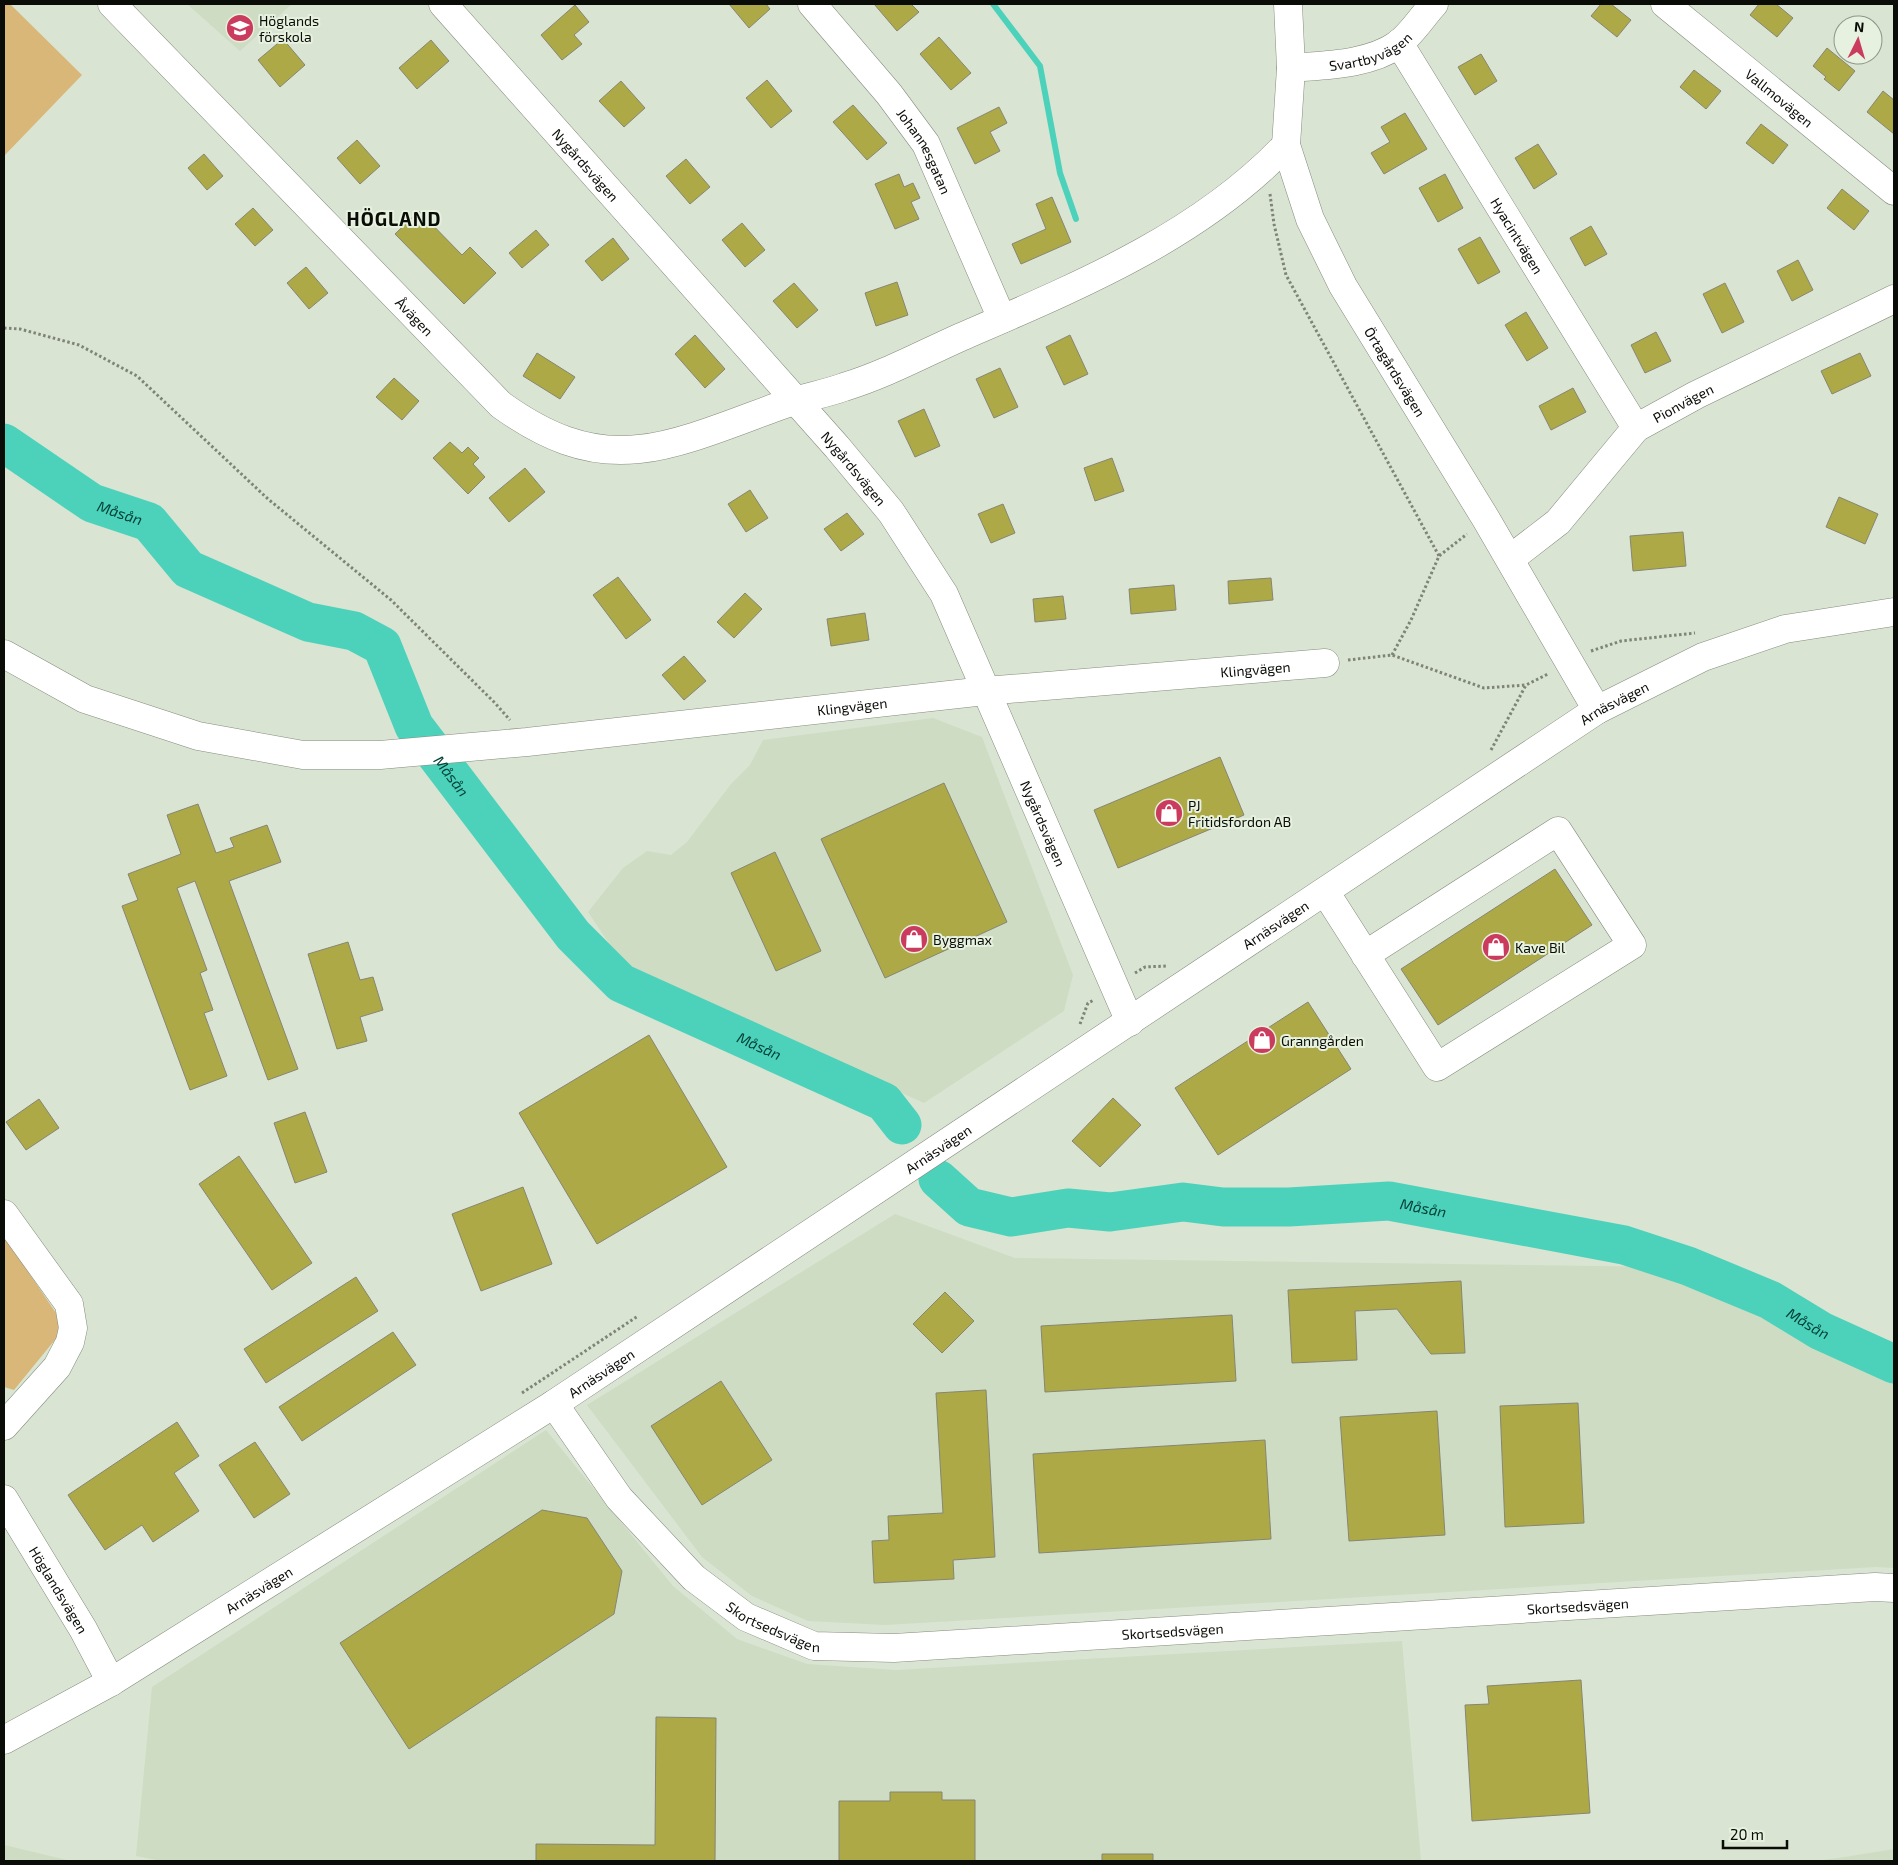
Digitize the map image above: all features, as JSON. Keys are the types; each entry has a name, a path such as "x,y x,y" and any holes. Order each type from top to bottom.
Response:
{"street":[{"name":"Åvägen","path":"112,4 501,405 531,426 563,441 592,448 637,450 661,446 794,401"},
{"name":"Nygårdsvägen","path":"443,4 794,401 837,447 891,512 944,594 1130,1022"},
{"name":"Johannesgatan","path":"812,4 889,94 926,144 1002,319"},
{"name":"Örtagårdsvägen","path":"1288,4 1291,68 1286,145 1310,219 1343,286 1510,559 1597,710"},
{"name":"Svartbyvägen","path":"1291,68 1329,65 1356,60 1386,51 1399,43 1434,4"},
{"name":"Vallmovägen","path":"1665,4 1894,191"},
{"name":"Hyacintvägen","path":"1399,43 1636,428"},
{"path":"794,401 846,387 1002,319 1114,267 1176,233 1238,189 1266,166 1286,145"},
{"name":"Pionvägen","path":"1510,559 1558,522 1636,428 1696,394 1894,299"},
{"name":"Arnäsvägen","path":"4,1740 111,1682 554,1404 1326,893 1597,710 1704,656 1785,629 1894,612"},
{"name":"Klingvägen","path":"4,654 84,699 198,736 303,755 380,755 528,742 985,690 1325,663"},
{"path":"1326,893 1365,955 1437,1067 1632,945 1558,831 1365,955"},
{"path":"4,1214 69,1304 73,1328 70,1342 57,1367 4,1426"},
{"name":"Skortsedsvägen","path":"554,1404 619,1498 694,1578 746,1617 814,1646 894,1648 1875,1587 1894,1588"},
{"name":"Höglandsvägen","path":"4,1499 83,1629 111,1682"}],"path":[{"path":"1266,166 1274,224 1286,275 1439,556"},
{"path":"4,328 20,329 79,345 137,376 268,499 391,600 495,703 528,742"},
{"path":"1392,655 1411,620 1439,556 1486,519"},
{"path":"1325,663 1392,655 1484,688 1526,685"}],"shaded area":[{"path":"4,4 10,4 82,75 4,156"},
{"name":"Höglands förskola","path":"187,4 292,4 240,51"},
{"path":"933,718 982,737 1073,975 1064,1011 924,1103 627,970 588,912 623,868 647,851 671,855 687,842 731,784 750,765 763,740"},
{"path":"895,1214 1015,1258 1667,1267 1853,1359 1894,1375 1894,1568 1876,1567 885,1625 808,1621 752,1596 702,1557 587,1405"},
{"path":"4,1236 58,1316 58,1336 14,1390 4,1387"},
{"path":"546,1430 673,1586 737,1639 807,1664 896,1670 1402,1641 1421,1861 161,1861 136,1856 152,1687"},
{"path":"4,1845 71,1861 4,1861"},
{"path":"1894,1849 1894,1861 1815,1861 1845,1857"}],"building":[{"path":"729,4 766,4 770,9 749,28"},
{"path":"874,4 911,4 919,12 897,31"},
{"path":"1601,4 1611,4 1631,20 1617,37 1591,16"},
{"path":"1759,4 1776,4 1793,18 1777,37 1750,15"},
{"path":"575,5 589,22 574,35 582,44 562,60 541,35"},
{"path":"939,37 971,73 951,90 920,54"},
{"path":"283,39 305,65 280,87 258,60"},
{"path":"431,40 449,61 417,89 399,68"},
{"path":"1827,48 1833,53 1833,65 1848,65 1855,71 1839,91 1824,79 1826,77 1813,66"},
{"path":"1481,54 1497,81 1475,95 1458,67"},
{"path":"1694,70 1721,91 1706,109 1680,87"},
{"path":"767,80 792,111 771,128 746,98"},
{"path":"621,81 645,108 624,127 599,101"},
{"path":"1883,91 1894,100 1894,134 1867,112"},
{"path":"853,105 887,143 867,160 833,122"},
{"path":"999,107 1007,123 990,132 1000,151 975,164 957,128"},
{"path":"1405,113 1427,149 1384,174 1371,153 1390,142 1381,127"},
{"path":"1761,124 1788,145 1773,164 1746,143"},
{"path":"357,140 380,166 360,184 337,158"},
{"path":"1538,144 1557,174 1534,189 1515,158"},
{"path":"204,154 223,176 207,190 188,168"},
{"path":"686,159 710,187 690,204 666,176"},
{"path":"899,174 904,187 913,183 920,198 911,202 919,219 895,229 875,184"},
{"path":"1445,174 1463,208 1438,222 1419,188"},
{"path":"1842,189 1869,211 1854,230 1827,208"},
{"path":"1052,197 1071,242 1021,264 1012,244 1046,229 1036,204"},
{"path":"253,208 273,230 255,246 235,224"},
{"path":"419,211 462,255 470,247 496,273 464,304 395,234"},
{"path":"742,223 765,250 745,267 722,240"},
{"path":"1591,226 1607,254 1585,266 1570,238"},
{"path":"536,230 549,245 522,268 509,253"},
{"path":"1480,237 1500,272 1478,284 1458,249"},
{"path":"613,238 629,259 602,281 585,261"},
{"path":"1798,260 1813,290 1792,301 1777,271"},
{"path":"306,267 328,293 309,309 287,283"},
{"path":"897,282 908,315 876,326 865,293"},
{"path":"794,283 818,310 797,328 773,301"},
{"path":"1725,283 1744,322 1722,333 1703,294"},
{"path":"1526,312 1548,348 1527,361 1505,325"},
{"path":"1656,332 1671,361 1645,373 1631,345"},
{"path":"695,335 725,369 705,388 675,354"},
{"path":"1070,335 1088,374 1064,385 1046,347"},
{"path":"537,353 575,377 560,399 523,376"},
{"path":"1860,353 1871,376 1832,394 1821,371"},
{"path":"1000,368 1018,407 994,418 976,379"},
{"path":"394,378 419,401 402,420 376,397"},
{"path":"1573,388 1586,412 1551,430 1539,406"},
{"path":"924,409 940,446 915,457 898,421"},
{"path":"450,442 462,453 468,447 479,458 473,464 485,477 468,494 433,458"},
{"path":"1112,458 1124,491 1095,501 1084,468"},
{"path":"525,468 545,492 509,522 489,498"},
{"path":"750,490 768,518 746,532 728,504"},
{"path":"1839,497 1878,514 1865,544 1826,527"},
{"path":"1003,504 1015,533 991,543 978,514"},
{"path":"847,513 864,534 841,551 824,529"},
{"path":"1683,532 1686,566 1633,571 1630,536"},
{"path":"618,577 651,620 626,639 593,595"},
{"path":"1271,578 1273,600 1229,604 1228,581"},
{"path":"1174,585 1176,610 1131,614 1129,589"},
{"path":"745,593 762,609 734,638 717,622"},
{"path":"1063,596 1066,619 1035,622 1033,599"},
{"path":"865,613 869,640 831,646 827,619"},
{"path":"684,656 706,681 684,700 662,675"},
{"name":"PJ Fritidsfordon AB","path":"1220,757 1244,815 1118,868 1094,810"},
{"path":"944,783 1007,922 885,978 821,839"},
{"path":"198,804 216,853 234,847 230,838 267,825 281,862 229,881 298,1069 268,1080 195,881 177,888 207,970 200,973 213,1010 204,1013 227,1076 190,1090 122,906 138,900 128,874 181,854 167,815"},
{"path":"775,852 821,951 776,971 731,873"},
{"name":"Kave Bil","path":"1555,869 1592,925 1438,1025 1401,969"},
{"path":"348,942 360,980 373,977 383,1010 360,1017 367,1041 337,1049 308,954"},
{"path":"1308,1002 1351,1069 1218,1155 1175,1088"},
{"path":"649,1035 727,1167 597,1244 519,1113"},
{"path":"1113,1098 1141,1125 1100,1167 1072,1141"},
{"path":"39,1099 59,1128 26,1150 6,1122"},
{"path":"305,1112 327,1172 295,1183 274,1123"},
{"path":"239,1156 312,1263 272,1290 199,1184"},
{"path":"523,1187 552,1264 481,1291 452,1214"},
{"path":"356,1277 378,1311 266,1383 244,1349"},
{"path":"1461,1281 1465,1353 1431,1354 1397,1309 1355,1311 1357,1360 1292,1363 1288,1290"},
{"path":"945,1292 974,1321 942,1353 913,1324"},
{"path":"1232,1315 1236,1381 1045,1392 1041,1326"},
{"path":"393,1332 416,1365 302,1441 279,1407"},
{"path":"721,1381 772,1460 702,1505 651,1426"},
{"path":"986,1390 995,1557 953,1560 954,1579 874,1583 872,1541 889,1540 888,1516 943,1513 936,1393"},
{"path":"1578,1403 1584,1523 1505,1527 1500,1406"},
{"path":"1437,1411 1445,1535 1349,1541 1340,1417"},
{"path":"177,1422 199,1456 174,1473 199,1511 153,1542 142,1525 105,1550 68,1495"},
{"path":"1265,1440 1271,1539 1039,1553 1033,1454"},
{"path":"255,1442 290,1494 254,1518 219,1465"},
{"path":"542,1510 587,1518 622,1571 614,1614 409,1749 340,1643"},
{"path":"1581,1680 1590,1813 1472,1821 1465,1705 1489,1704 1487,1686"},
{"path":"656,1717 716,1718 715,1861 536,1861 536,1844 655,1845"},
{"path":"890,1792 942,1792 942,1800 975,1800 975,1861 839,1861 839,1801 890,1801"},
{"path":"1102,1854 1153,1854 1153,1861 1102,1861"}],"waterway":[{"path":"993,4 1040,66 1060,173 1076,219"},
{"name":"Måsån","path":"4,443 92,503 149,522 188,569 308,622 354,631 382,646 414,726 573,935 621,983 884,1102 902,1125"},
{"name":"Måsån","path":"938,1179 969,1207 1011,1217 1068,1208 1110,1212 1183,1202 1223,1207 1289,1207 1389,1201 1624,1245 1688,1266 1770,1300 1821,1331 1894,1364"}],"place":[{"name":"Höglands förskola","path":"240,28"},
{"name":"PJ Fritidsfordon AB","path":"1169,813"},
{"name":"Byggmax","path":"914,939"},
{"name":"Kave Bil","path":"1496,947"},
{"name":"Granngården","path":"1262,1040"}],"district":[{"name":"HÖGLAND","path":"394,218"}]}
